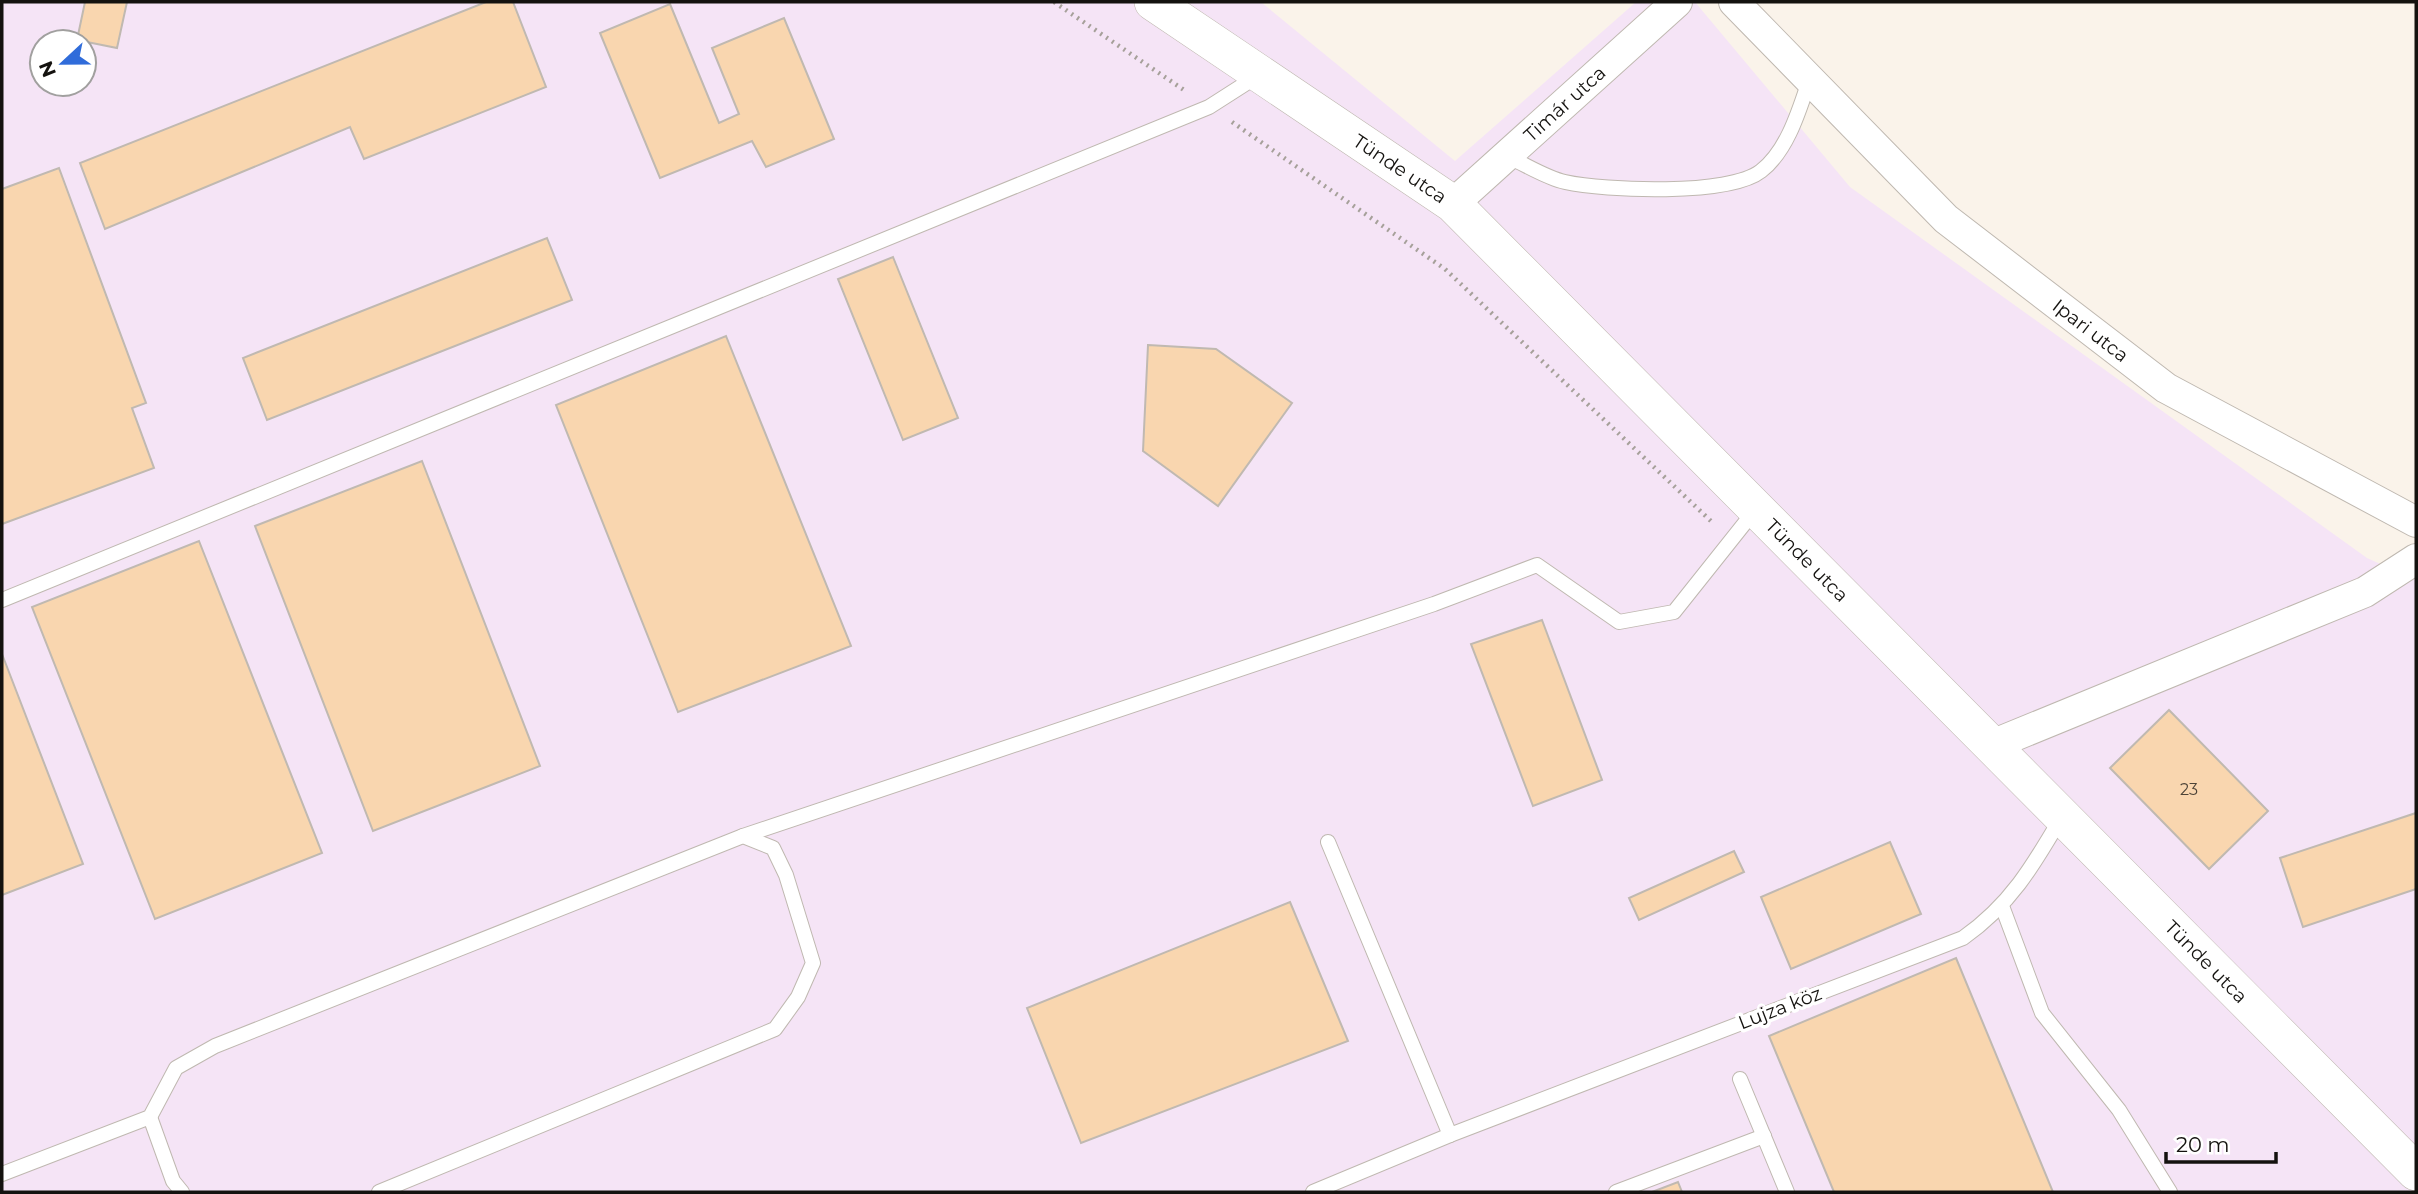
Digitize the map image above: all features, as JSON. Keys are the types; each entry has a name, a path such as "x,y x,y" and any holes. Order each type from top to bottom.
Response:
{"street":[{"name":"Tünde utca","path":"1153,2 1453,204 2416,1172"},
{"name":"Timár utca","path":"1453,204 1677,2"},
{"name":"Ipari utca","path":"1734,2 1946,219 2166,388 2416,522"},
{"path":"1992,746 2365,592 2416,559"}],"lane":[{"path":"2,600 1209,107 1261,74"},
{"path":"1506,156 1564,182 1663,190 1722,184 1761,171 1792,131 1809,81"},
{"path":"2,1174 150,1117 176,1068 215,1046 743,836 1434,604 1536,565 1619,622 1674,612 1756,509"},
{"name":"Lujza köz","path":"1313,1192 1450,1135 1963,937 1990,919 2022,883 2061,818"},
{"path":"379,1192 775,1029 798,997 813,963 786,875 773,848 743,836"},
{"path":"1328,842 1450,1135"},
{"path":"2002,906 2042,1013 2119,1110 2170,1192"},
{"path":"1740,1079 1787,1192"},
{"path":"150,1117 173,1181 182,1192"},
{"path":"1616,1192 1764,1136"}],"shaded area":[{"path":"2,2 1261,2 1455,161 1636,2 1695,2 1850,187 2367,558 2416,580 2416,1192 2,1192"}],"building":[{"path":"85,2 127,2 117,48 98,44 98,28 80,28"},
{"path":"486,2 513,2 546,87 364,159 350,127 105,229 80,163"},
{"path":"670,4 719,123 739,114 712,48 784,18 834,139 766,167 752,141 660,178 600,33"},
{"path":"59,168 146,403 132,408 154,468 2,524 2,189"},
{"path":"547,238 572,300 267,420 243,358"},
{"path":"893,257 958,418 903,440 838,279"},
{"path":"726,336 851,646 678,712 556,405"},
{"path":"1148,345 1216,349 1292,403 1218,506 1143,451"},
{"path":"422,461 540,766 373,831 255,526"},
{"path":"199,541 322,853 155,919 32,607"},
{"path":"1542,620 1602,780 1533,806 1471,644"},
{"path":"2,654 83,864 2,895"},
{"path":"2169,710 2268,811 2209,869 2110,768"},
{"path":"2416,813 2416,889 2303,927 2280,858"},
{"path":"1890,842 1921,914 1791,969 1761,897"},
{"path":"1734,851 1744,872 1639,920 1629,898"},
{"path":"1290,902 1348,1041 1081,1143 1027,1008"},
{"path":"1956,958 2053,1192 1834,1192 1769,1036"},
{"path":"1678,1182 1682,1192 1652,1192"}]}
